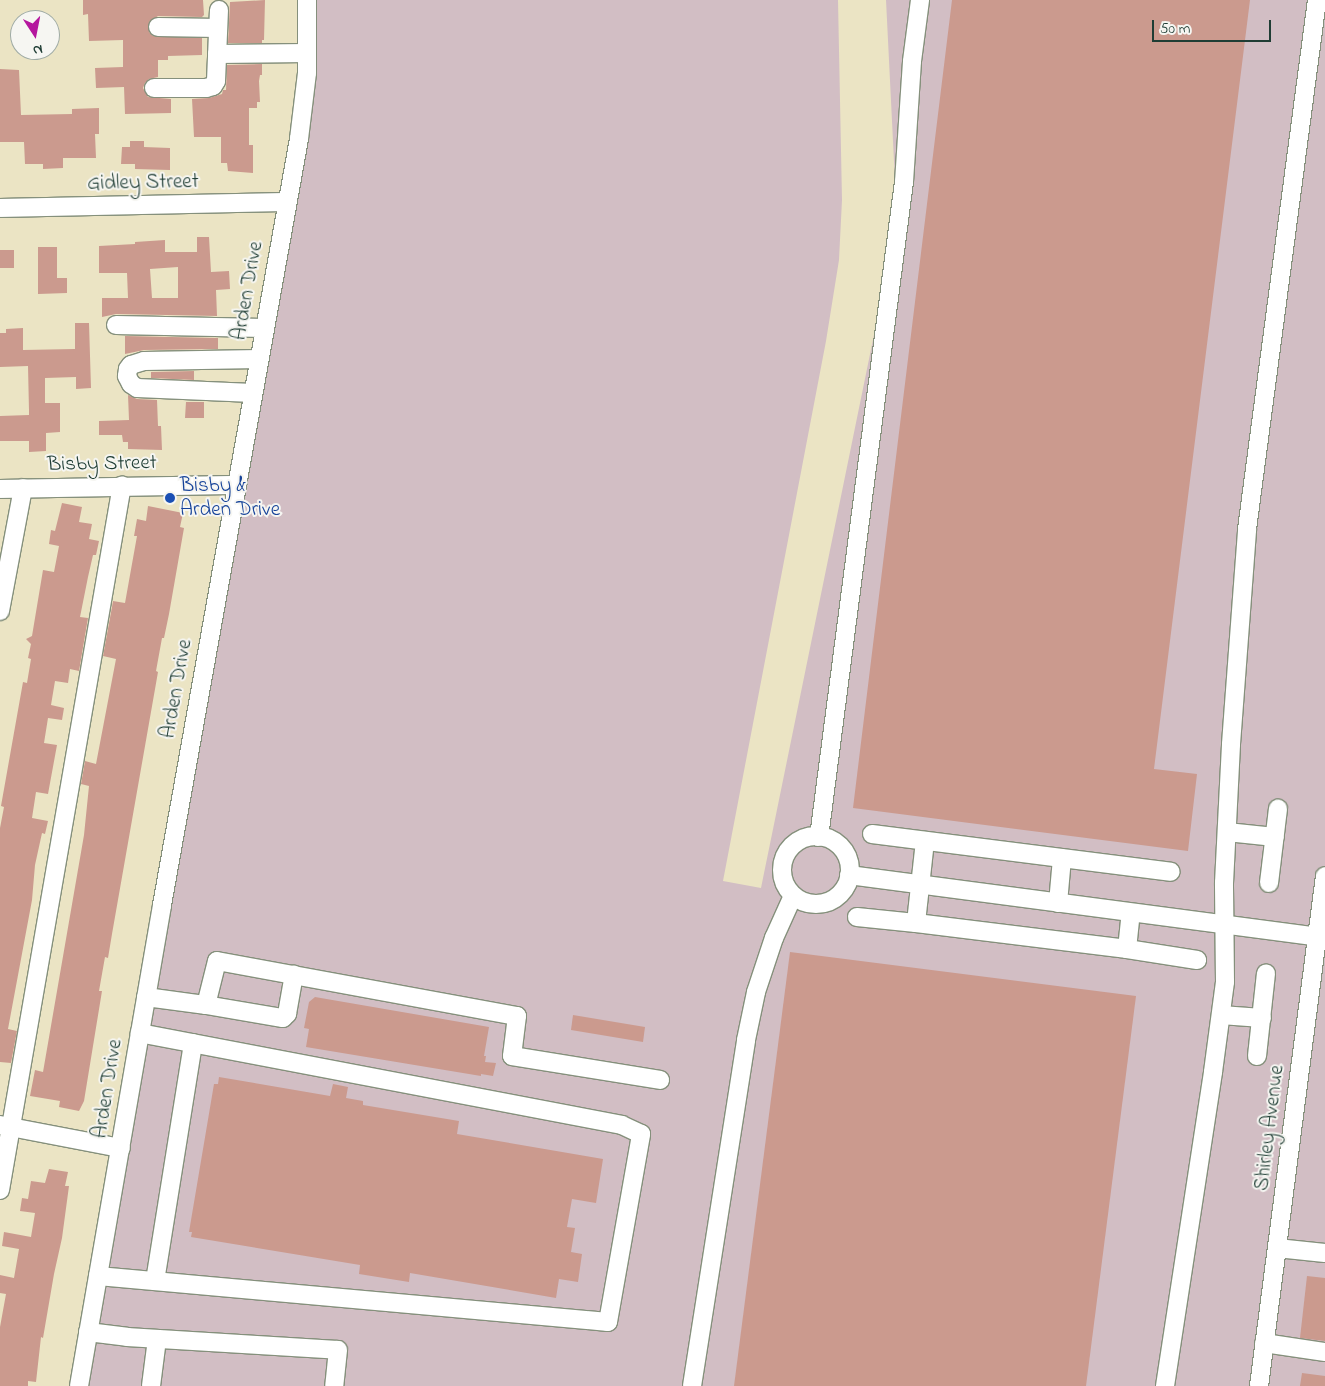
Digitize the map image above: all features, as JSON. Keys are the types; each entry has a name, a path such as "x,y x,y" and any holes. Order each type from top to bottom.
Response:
{"street":[{"name":"Arden Drive","path":"79,1386 122,1148 146,997 236,484 299,139 308,73 307,0"},
{"path":"818,836 904,182 912,61 920,0"},
{"path":"1164,1386 1224,982 1223,926 1227,832 1247,529 1317,0"},
{"path":"154,88 206,88 213,86 216,81 219,10"},
{"path":"158,27 218,28"},
{"path":"217,54 307,53"},
{"name":"Gidley Street","path":"0,208 287,202"},
{"path":"116,326 264,328"},
{"path":"253,393 137,388 131,384 127,376 128,369 131,365 144,361 259,359"},
{"name":"Bisby Street","path":"0,489 236,484"},
{"path":"0,1190 5,1126 122,485"},
{"path":"0,611 23,488"},
{"path":"1269,883 1278,809"},
{"path":"1227,832 1275,837"},
{"path":"872,834 1171,872"},
{"path":"818,836 834,841 842,848 848,858 849,875 843,890 835,898 825,903 814,904 793,896 786,887 782,877 782,866 785,855 801,839 818,836"},
{"path":"916,922 925,841"},
{"path":"1058,903 1062,858"},
{"path":"849,875 1223,926 1319,944"},
{"name":"Shirley Avenue","path":"1259,1386 1319,944 1325,876"},
{"path":"692,1386 746,1040 756,992 774,938 793,896"},
{"path":"1127,949 1131,913"},
{"path":"857,917 916,922 1127,949 1197,960"},
{"path":"206,1005 217,961 518,1016 512,1056 660,1080"},
{"path":"1257,1056 1266,973"},
{"path":"146,997 283,1018 287,1014 294,975"},
{"path":"1220,1015 1262,1018"},
{"path":"98,1276 608,1322 641,1134 622,1125 140,1033"},
{"path":"154,1281 193,1043"},
{"path":"5,1126 122,1148"},
{"path":"1277,1248 1325,1254"},
{"path":"88,1332 156,1339 338,1350 334,1386"},
{"path":"151,1386 156,1339"},
{"path":"1264,1343 1325,1352"}],"shaded area":[{"path":"307,0 838,0 842,200 839,260 826,341 723,881 761,888 897,222 886,0 1325,0 1325,1386 79,1386 299,139"}],"building":[{"path":"83,0 203,0 204,15 202,17 158,16 149,22 149,32 153,36 202,38 202,55 168,56 168,60 158,60 158,77 149,79 145,83 143,88 148,97 171,99 171,113 125,114 124,87 96,88 95,68 123,67 123,40 89,41 88,14 83,15"},
{"path":"265,0 264,40 262,40 262,43 228,43 230,2"},
{"path":"952,0 1250,0 1154,769 1197,774 1188,851 853,808"},
{"path":"262,64 262,75 260,75 259,81 260,102 257,102 257,108 249,108 249,145 253,145 253,173 228,171 227,163 221,163 221,137 194,137 192,99 209,98 222,94 223,90 226,90 227,65"},
{"path":"0,69 19,70 21,115 72,114 72,109 99,108 99,134 95,134 96,158 63,158 63,168 43,169 43,164 25,164 24,142 0,142"},
{"path":"130,141 144,141 144,147 170,148 170,170 135,169 135,164 121,164 122,147 130,147"},
{"path":"197,237 209,237 211,272 229,271 230,289 216,290 217,316 116,314 102,317 102,298 128,298 127,273 99,273 99,246 165,240 165,252 197,252","holes":["178,267 178,298 152,298 150,269"]},
{"path":"38,247 57,247 57,278 67,278 67,293 38,294"},
{"path":"0,250 14,250 14,268 0,268"},
{"path":"75,323 89,323 91,388 76,389 76,377 45,378 45,403 60,403 60,432 46,433 46,451 29,452 29,441 0,441 0,416 29,415 29,411 28,366 0,367 0,333 6,333 6,329 23,328 23,350 75,349"},
{"path":"125,336 218,338 218,349 144,350 125,354"},
{"path":"194,371 194,380 151,378 151,372"},
{"path":"128,395 137,399 157,400 158,426 161,426 162,450 128,449 128,442 123,442 122,435 99,435 99,421 129,420"},
{"path":"186,402 204,402 204,418 185,418"},
{"path":"62,503 82,507 79,522 92,524 89,539 99,541 96,555 93,555 80,617 88,618 79,671 70,669 68,683 55,681 51,705 64,708 62,720 48,718 44,743 57,745 48,794 36,792 32,818 48,821 45,834 42,833 35,865 32,900 8,1029 17,1031 11,1063 0,1062 0,828 4,807 1,806 23,682 27,683 31,659 28,658 31,644 26,639 32,636 43,570 54,572 59,546 49,544 51,530 55,531"},
{"path":"148,506 183,513 180,527 184,528 169,614 156,671 158,672 108,958 105,957 99,991 102,991 84,1101 79,1111 59,1107 60,1101 30,1096 35,1070 43,1072 84,835 89,786 81,784 85,761 96,764 116,659 103,656 113,601 125,603 137,536 134,536 137,519 146,521"},
{"path":"790,952 1136,996 1086,1386 734,1386"},
{"path":"315,997 489,1027 484,1056 486,1056 485,1062 496,1063 493,1076 481,1074 481,1076 306,1047 309,1029 304,1028 309,1002"},
{"path":"573,1015 645,1027 643,1042 571,1030"},
{"path":"219,1077 330,1096 333,1084 348,1087 346,1098 363,1101 363,1105 459,1121 457,1134 603,1159 596,1203 572,1199 567,1227 575,1228 571,1252 582,1254 578,1282 559,1279 556,1298 410,1273 409,1282 359,1274 360,1265 191,1237 192,1232 189,1232 214,1084 218,1084"},
{"path":"49,1169 68,1172 65,1186 69,1186 62,1238 43,1338 41,1337 36,1382 28,1381 28,1386 0,1386 0,1327 6,1294 0,1293 0,1275 14,1278 19,1249 2,1246 4,1232 31,1237 35,1213 20,1211 22,1198 28,1199 31,1181 45,1183"},
{"path":"1307,1276 1325,1278 1325,1341 1300,1338"},
{"path":"1302,1373 1325,1376 1325,1386 1300,1386"}],"place":[{"name":"Bisby & Arden Drive","path":"170,498"}]}
